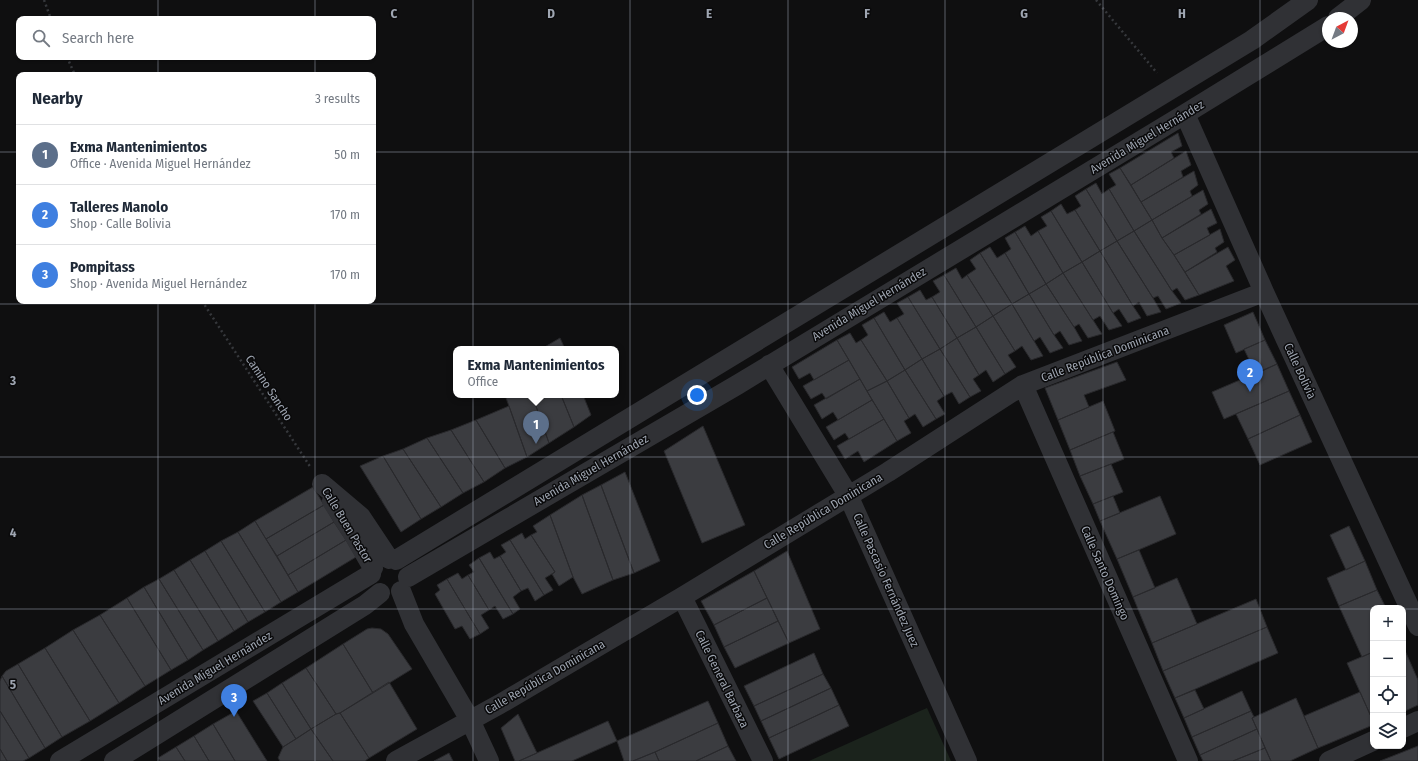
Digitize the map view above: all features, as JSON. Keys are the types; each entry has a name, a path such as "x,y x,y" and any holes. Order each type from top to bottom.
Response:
{"street":[{"name":"Avenida Miguel Hernández","path":"60,761 1252,40 1308,0"},
{"path":"1346,12 1361,0"},
{"name":"Avenida Miguel Hernández","path":"114,761 365,605 737,385 1322,30"},
{"name":"Calle Bolivia","path":"1185,114 1264,292 1418,626"},
{"name":"Calle República Dominicana","path":"396,761 470,720 682,597 888,472 1023,385 1264,292"},
{"name":"Calle Pascasio Fernández Juez","path":"769,365 848,495 967,761"},
{"name":"Calle Santo Domingo","path":"1023,385 1188,761"},
{"name":"Calle Buen Pastor","path":"322,484 361,518 382,565"},
{"path":"401,563 406,570 394,589 374,589 371,582 382,565 401,563"},
{"path":"394,589 470,720 489,761"},
{"name":"Calle General Barbaza","path":"682,597 763,761"},
{"path":"1406,727 1418,721"},
{"path":"1329,761 1370,742"}],"path":[{"path":"44,0 51,16"},
{"path":"1096,0 1170,89"},
{"path":"68,60 74,72"},
{"name":"Camino Sancho","path":"204,304 322,484"}],"shaded area":[{"path":"927,708 951,761 809,761 920,711"}],"building":[{"path":"1178,133 1182,146 1171,152 1174,158 1131,185 1120,168"},
{"path":"1186,151 1191,165 1181,171 1183,177 1141,202 1131,185"},
{"path":"1120,168 1152,220 1134,231 1109,189 1116,185 1109,174"},
{"path":"1194,171 1198,185 1190,191 1192,196 1152,220 1141,202"},
{"path":"1096,183 1102,194 1109,189 1134,231 1117,241 1086,189"},
{"path":"1086,189 1117,241 1100,251 1075,210 1081,206 1075,196"},
{"path":"1203,190 1208,204 1199,210 1201,214 1162,238 1152,220"},
{"path":"1061,204 1067,214 1075,210 1100,251 1082,262 1051,211"},
{"path":"1211,209 1217,223 1207,228 1210,235 1174,255 1162,238"},
{"path":"1051,211 1082,262 1063,273 1038,231 1047,226 1041,217"},
{"path":"1152,220 1199,295 1185,300 1177,288 1172,291 1134,231"},
{"path":"1025,226 1031,236 1038,231 1063,273 1046,284 1015,232"},
{"path":"1220,229 1224,242 1215,248 1217,252 1185,272 1174,255"},
{"path":"1134,231 1181,303 1166,309 1158,296 1153,298 1117,241"},
{"path":"1015,232 1046,284 1029,294 1005,253 1011,249 1005,238"},
{"path":"1117,241 1161,312 1147,316 1139,302 1133,306 1100,251"},
{"path":"990,247 997,258 1005,253 1029,294 1012,304 980,253"},
{"path":"1228,247 1235,260 1226,266 1234,281 1199,295 1185,272"},
{"path":"1100,251 1141,318 1128,323 1119,309 1113,313 1082,262"},
{"path":"980,253 1012,304 993,316 967,275 976,269 970,260"},
{"path":"1082,262 1122,326 1109,330 1100,316 1093,320 1063,273"},
{"path":"956,268 962,279 967,275 993,316 976,327 944,275"},
{"path":"1063,273 1102,334 1088,338 1079,324 1074,327 1046,284"},
{"path":"944,275 976,327 957,338 932,297 940,292 933,281"},
{"path":"1046,284 1082,341 1069,345 1060,331 1054,335 1029,294"},
{"path":"920,290 926,300 932,297 957,338 940,349 908,297"},
{"path":"1029,294 1063,348 1050,353 1040,337 1034,341 1012,304"},
{"path":"908,297 940,349 922,359 897,318 904,314 897,303"},
{"path":"1012,304 1043,356 1031,360 1022,346 1015,351 993,316"},
{"path":"884,312 890,322 897,318 922,359 905,370 874,318"},
{"path":"1253,312 1265,340 1236,353 1224,325"},
{"path":"993,316 1015,351 1008,355 1016,367 1005,374 976,327"},
{"path":"874,318 905,370 887,381 861,340 868,335 862,325"},
{"path":"976,327 1005,374 993,382 986,370 979,375 957,338"},
{"path":"850,333 856,343 861,340 887,381 867,391 837,340"},
{"path":"560,338 564,346 546,346"},
{"path":"957,338 979,375 973,379 981,391 970,397 940,349"},
{"path":"837,340 849,360 814,380 810,373 799,379 792,367"},
{"path":"1265,340 1277,364 1256,374 1244,349"},
{"path":"940,349 970,397 959,404 952,392 944,396 922,359"},
{"path":"922,359 944,396 937,401 945,414 936,419 905,370"},
{"path":"849,360 860,379 826,399 822,393 811,399 803,386"},
{"path":"1117,362 1126,380 1084,395 1089,407 1058,420 1045,388"},
{"path":"1277,364 1289,391 1224,419 1212,392"},
{"path":"905,370 936,419 923,427 915,414 909,418 887,381"},
{"path":"860,379 872,400 838,420 833,412 822,419 814,405"},
{"path":"887,381 909,418 904,421 911,433 897,441 867,391"},
{"path":"1289,391 1300,415 1248,439 1236,414"},
{"path":"506,398 533,398 549,443 527,457"},
{"path":"533,398 562,398 574,427 549,443"},
{"path":"562,398 584,398 591,415 574,427"},
{"path":"872,400 884,419 849,439 845,433 834,440 826,427"},
{"path":"1103,401 1115,431 1070,450 1058,420"},
{"path":"509,406 527,457 505,468 476,420"},
{"path":"1300,415 1312,442 1260,465 1248,439"},
{"path":"884,419 897,441 864,462 858,451 845,459 837,446"},
{"path":"476,420 505,468 484,482 451,430"},
{"path":"703,426 745,525 702,543 664,451"},
{"path":"451,430 484,482 463,493 427,438"},
{"path":"1113,432 1124,459 1080,476 1070,450"},
{"path":"427,438 463,493 441,507 403,449"},
{"path":"403,449 441,507 421,519 383,456"},
{"path":"383,456 421,519 401,532 360,466"},
{"path":"1111,464 1123,492 1093,504 1080,476"},
{"path":"625,472 660,561 634,573 601,485"},
{"path":"601,485 634,573 613,580 582,495"},
{"path":"313,487 324,505 266,539 255,521"},
{"path":"582,495 613,580 582,594 573,577 550,515"},
{"path":"1113,496 1120,513 1100,521 1093,504"},
{"path":"1160,496 1176,534 1117,559 1100,521"},
{"path":"324,505 334,522 277,556 266,539"},
{"path":"550,515 573,577 559,586 552,574 555,572 531,535 537,532 533,526"},
{"path":"255,521 298,592 281,602 238,532"},
{"path":"334,522 346,540 288,575 277,556"},
{"path":"1349,526 1365,561 1346,570 1330,535"},
{"path":"238,532 281,602 265,612 221,541"},
{"path":"522,533 525,539 531,535 555,572 545,578 553,590 544,595 510,540"},
{"path":"346,540 356,557 298,592 288,575"},
{"path":"510,540 544,595 535,601 528,588 521,591 500,556 506,552 501,545"},
{"path":"221,541 265,612 248,622 205,551"},
{"path":"1139,550 1155,588 1133,597 1117,559"},
{"path":"205,551 248,622 234,631 190,560"},
{"path":"787,551 820,629 789,643 754,571"},
{"path":"490,552 494,559 500,556 521,591 513,597 520,609 513,614 479,558"},
{"path":"479,558 513,614 503,619 495,606 489,610 468,575 474,572 469,565"},
{"path":"190,560 234,631 218,641 174,570"},
{"path":"1365,561 1377,590 1339,606 1327,578"},
{"path":"174,570 218,641 203,650 159,579"},
{"path":"754,571 767,598 714,625 701,601"},
{"path":"458,573 462,579 468,575 489,610 481,615 489,628 480,634 447,579"},
{"path":"1177,578 1197,624 1152,643 1133,597"},
{"path":"159,579 203,650 188,660 144,587"},
{"path":"447,579 480,634 470,639 462,626 455,629 435,594 440,590 437,585"},
{"path":"144,587 188,660 171,670 127,598"},
{"path":"1377,590 1384,605 1370,605 1370,653 1362,657 1339,606"},
{"path":"127,598 171,670 145,686 100,615"},
{"path":"767,598 778,621 724,647 714,625"},
{"path":"1256,599 1267,627 1163,671 1152,643"},
{"path":"100,615 145,686 119,703 73,630"},
{"path":"778,621 789,643 735,668 724,647"},
{"path":"1267,627 1278,653 1175,698 1163,671"},
{"path":"367,629 381,629 388,634 412,669 373,693 343,644"},
{"path":"73,630 119,703 90,721 45,648"},
{"path":"343,644 373,693 336,714 306,668"},
{"path":"45,648 90,721 62,737 18,664"},
{"path":"814,653 823,674 754,706 744,686"},
{"path":"1370,653 1370,714 1347,663"},
{"path":"1406,653 1418,680 1418,705 1406,711"},
{"path":"18,664 62,737 45,748 2,676 6,671"},
{"path":"306,668 336,714 311,729 282,683"},
{"path":"823,674 831,688 761,721 754,706"},
{"path":"2,676 45,748 29,758 0,711 0,681"},
{"path":"389,682 417,729 369,758 340,713"},
{"path":"282,683 311,729 296,739 267,693"},
{"path":"831,688 839,705 769,738 761,721"},
{"path":"1195,690 1204,709 1184,718 1175,698"},
{"path":"1242,691 1251,711 1192,737 1184,718"},
{"path":"1360,692 1370,714 1370,726 1318,748 1304,716"},
{"path":"267,693 296,739 283,747 253,701"},
{"path":"1296,698 1318,748 1290,761 1271,761 1252,718"},
{"path":"708,701 718,723 633,761 624,761 617,741"},
{"path":"839,705 849,726 779,759 769,738"},
{"path":"0,711 29,758 23,761 7,761 0,749"},
{"path":"236,711 267,761 235,761 213,724"},
{"path":"1251,711 1254,717 1252,718 1257,729 1200,755 1192,737"},
{"path":"340,713 369,758 365,761 333,761 311,729"},
{"path":"518,714 537,753 519,761 515,761 501,728"},
{"path":"608,721 617,741 572,761 519,761"},
{"path":"718,723 728,746 696,761 659,761 655,752"},
{"path":"213,724 235,761 209,761 194,736"},
{"path":"311,729 333,761 280,761 278,758 283,747"},
{"path":"1257,729 1265,748 1233,761 1203,761 1200,755"},
{"path":"194,736 209,761 185,761 176,747"},
{"path":"728,746 736,761 696,761"},
{"path":"1418,746 1418,761 1380,761"},
{"path":"176,747 185,761 160,761 158,758"},
{"path":"1265,748 1271,761 1233,761"},
{"path":"0,749 7,761 0,761"},
{"path":"655,752 659,761 633,761"},
{"path":"449,753 453,761 434,761"}],"place":[{"name":"Talleres Manolo","path":"1250,392"},
{"name":"Exma Mantenimientos","path":"536,444"},
{"name":"Pompitass","path":"234,717"}]}
